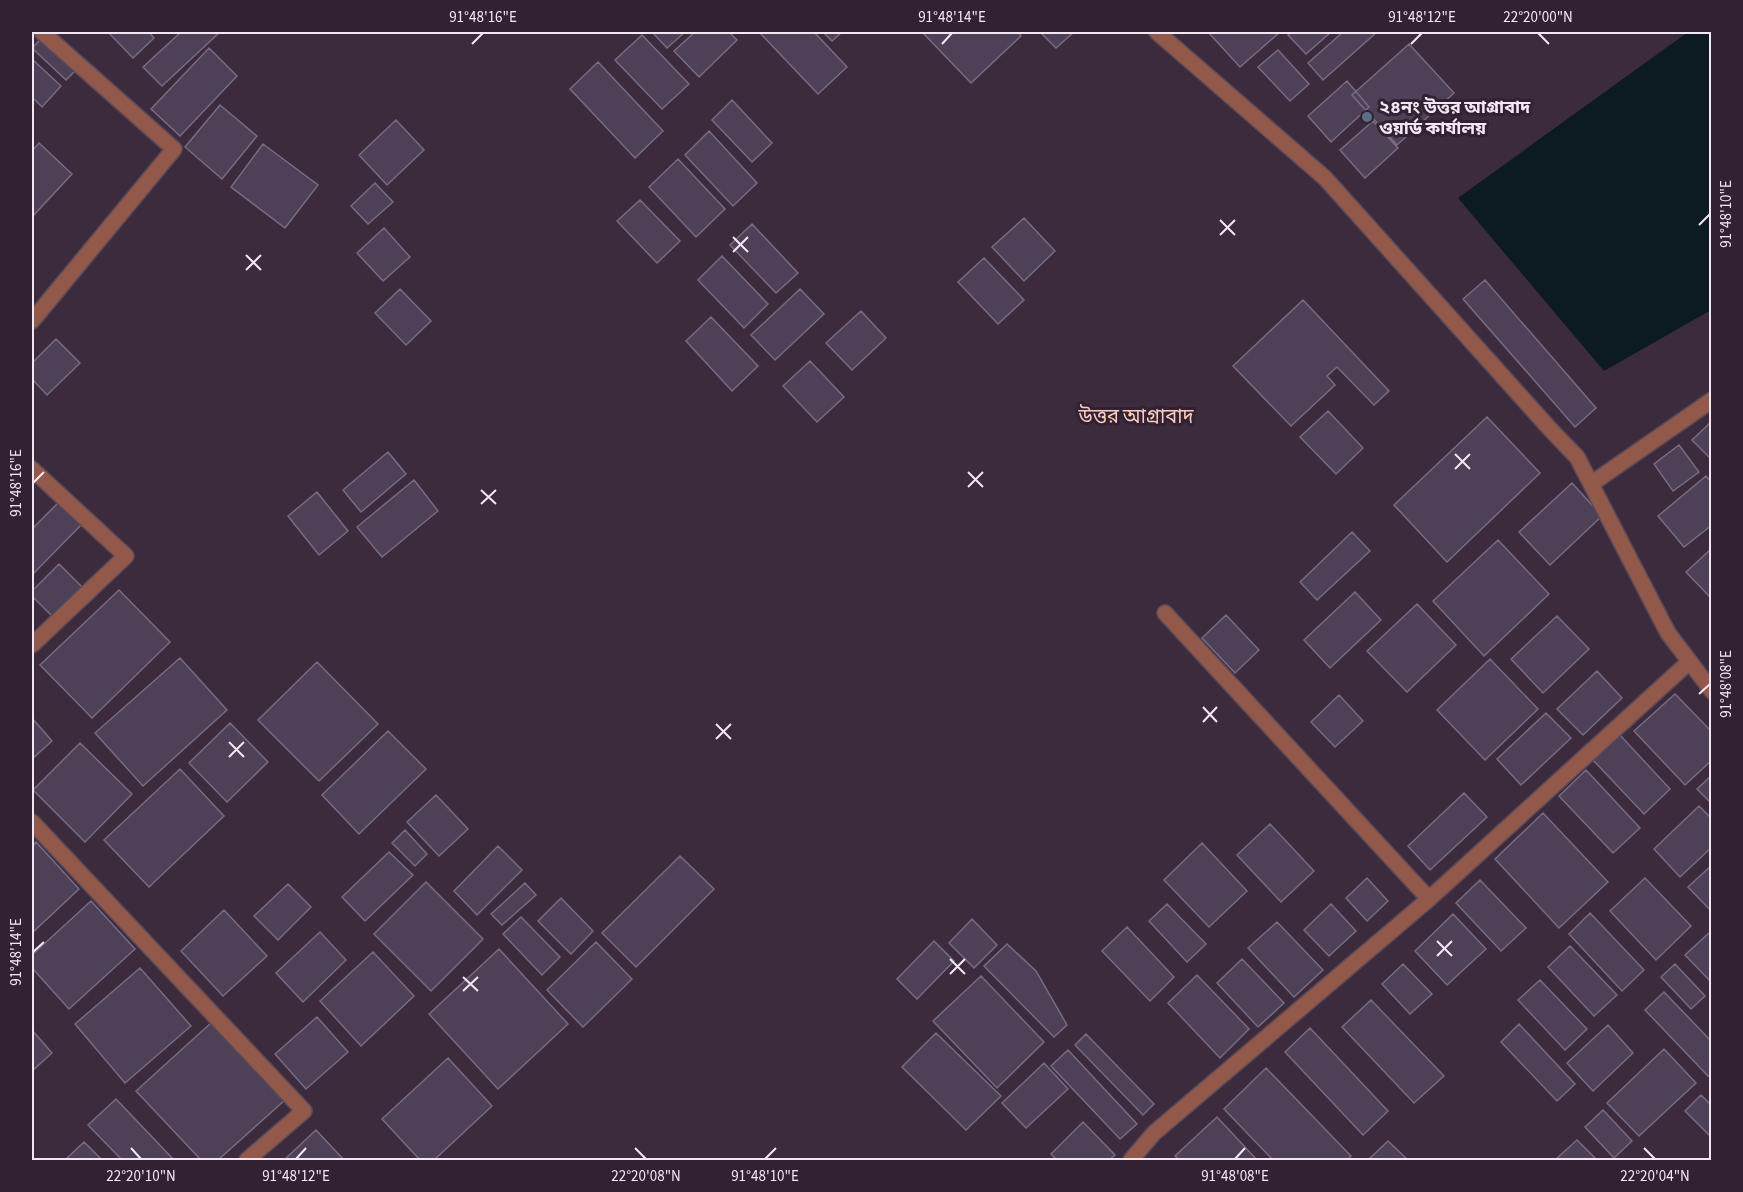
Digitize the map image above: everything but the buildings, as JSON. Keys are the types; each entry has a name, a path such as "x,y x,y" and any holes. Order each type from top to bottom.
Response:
{"street":[{"path":"32,321 174,150 42,32"},
{"path":"1157,32 1325,178 1577,457 1668,633 1712,691"},
{"path":"1591,484 1712,400"},
{"path":"32,469 126,556 32,645"},
{"path":"1165,613 1429,899"},
{"path":"1131,1161 1154,1133 1429,899 1689,662"},
{"path":"32,822 304,1111 247,1161"}],"shaded area":[{"path":"1688,32 1711,32 1711,310 1604,371 1458,198"}],"place":[{"name":"২৪নং উত্তর আগ্রাবাদ ওয়ার্ড কার্যালয়","path":"1367,117"}],"district":[{"name":"উত্তর আগ্রাবাদ","path":"1136,417"}]}
